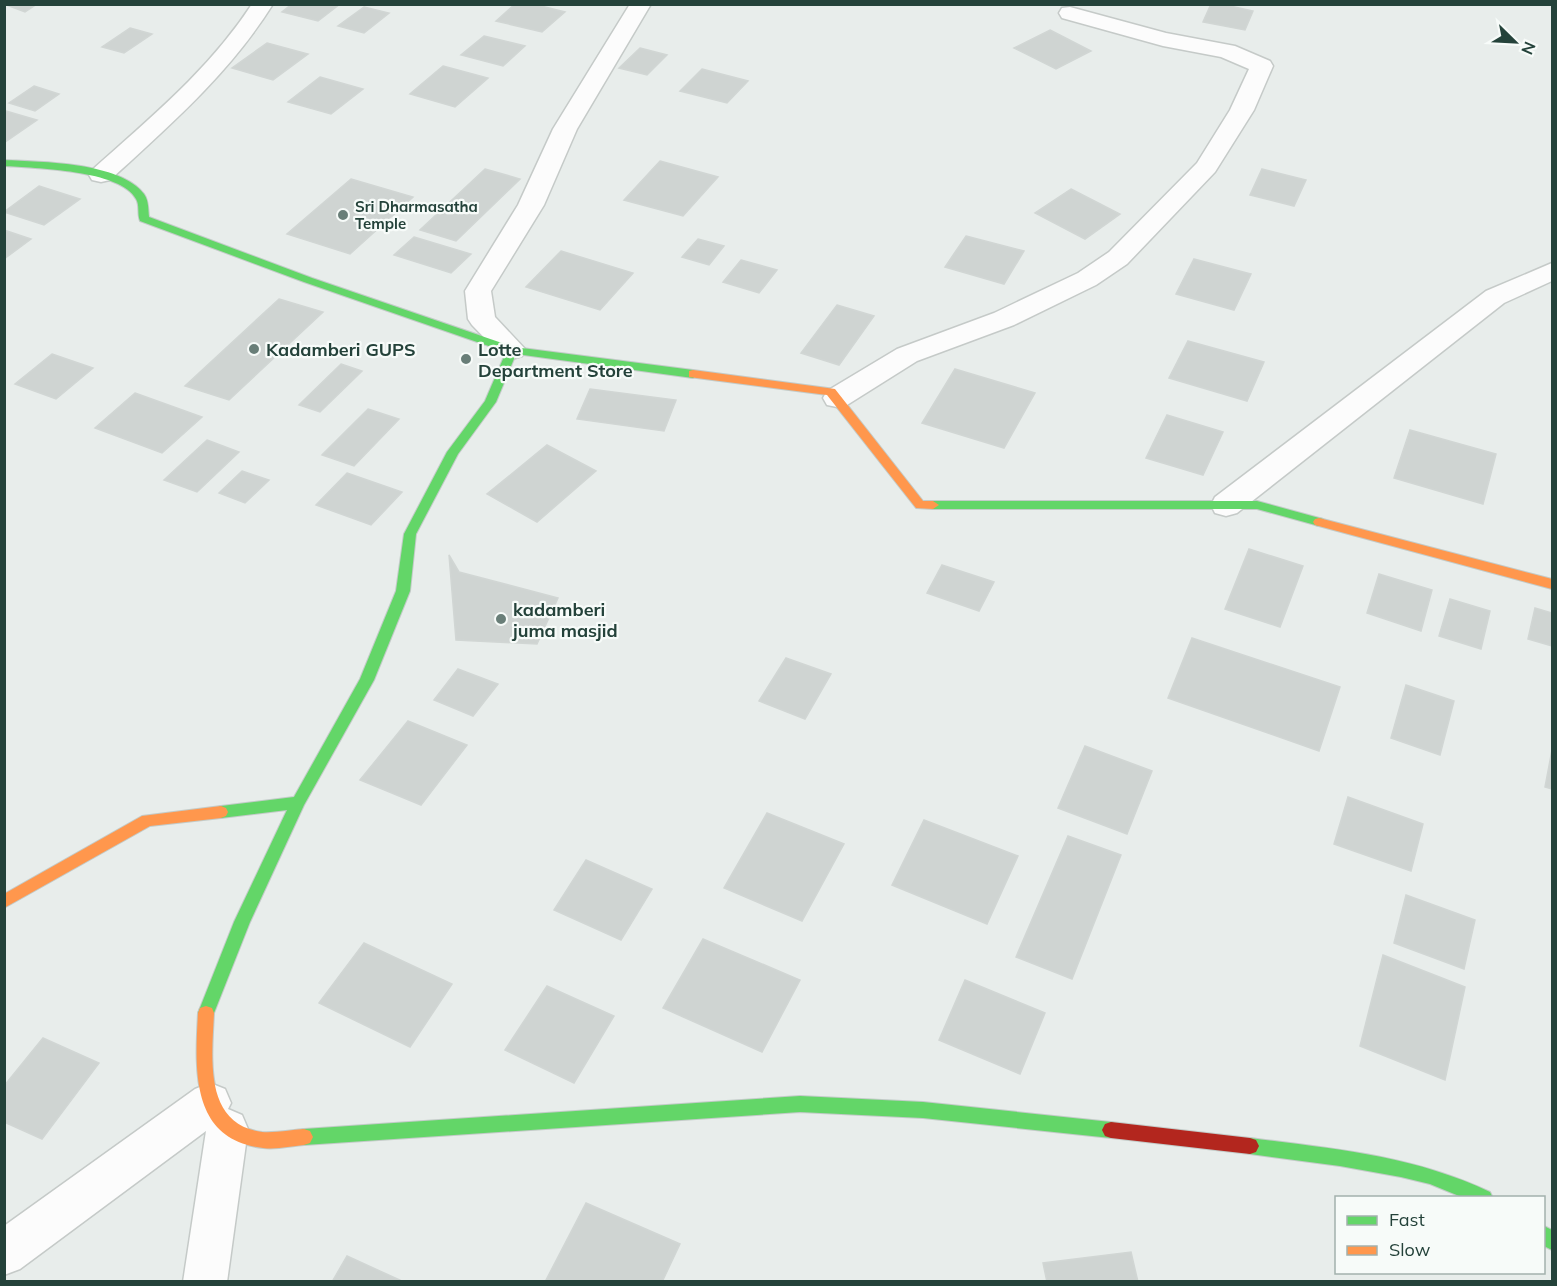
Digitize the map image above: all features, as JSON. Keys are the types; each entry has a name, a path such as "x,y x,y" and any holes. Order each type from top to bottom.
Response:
{"street":[{"path":"101,175 207,78 250,27 263,4"},
{"path":"512,350 482,318 478,291 531,205 565,129 641,4"},
{"path":"837,399 907,355 1004,319 1087,279 1118,258 1206,167 1242,110 1262,66 1227,51 1163,39 1070,14"},
{"path":"4,163 60,167 122,180 141,197 144,219 308,280 512,350 831,392 920,505 1257,506 1552,584"},
{"path":"1226,506 1495,297 1552,271"},
{"path":"205,1281 219,1116 204,1070 206,1009 242,922 298,803 366,680 403,591 410,534 453,452 490,402 512,350"},
{"path":"4,902 147,820 298,803"},
{"path":"219,1116 261,1140 800,1104 923,1110 1219,1141 1389,1166 1464,1187 1482,1196"},
{"path":"4,1253 219,1116"}],"building":[{"path":"4,4 37,4 25,12"},
{"path":"292,4 340,4 318,21 282,12"},
{"path":"515,4 533,4 565,12 542,32 496,21"},
{"path":"1211,4 1253,11 1245,30 1203,22"},
{"path":"364,7 389,13 364,33 338,26"},
{"path":"130,28 152,34 124,53 102,47"},
{"path":"1050,30 1091,51 1056,69 1014,48"},
{"path":"484,36 525,46 503,66 461,55"},
{"path":"267,43 308,54 273,80 232,68"},
{"path":"640,48 667,55 647,75 619,68"},
{"path":"443,66 488,78 455,107 410,94"},
{"path":"702,69 748,81 727,103 680,91"},
{"path":"320,77 363,89 331,114 288,102"},
{"path":"34,86 59,94 35,111 9,103"},
{"path":"4,111 6,111 37,120 5,142"},
{"path":"660,161 718,177 683,216 624,200"},
{"path":"485,169 520,179 456,241 420,230"},
{"path":"1262,169 1306,180 1294,206 1250,195"},
{"path":"351,179 413,197 350,254 287,234"},
{"path":"39,186 80,199 44,225 4,212"},
{"path":"1071,189 1120,214 1085,239 1035,213"},
{"path":"4,230 31,239 4,259"},
{"path":"966,236 1024,251 1004,284 945,267"},
{"path":"414,237 471,254 451,273 394,255"},
{"path":"698,239 724,246 709,265 682,257"},
{"path":"561,251 633,273 600,310 526,287"},
{"path":"1194,259 1251,274 1234,310 1176,294"},
{"path":"741,260 777,270 759,293 723,282"},
{"name":"Kadamberi GUPS","path":"279,299 323,312 229,400 185,386"},
{"path":"837,305 874,316 839,365 801,353"},
{"path":"1188,341 1264,362 1247,401 1169,378"},
{"path":"52,354 93,368 56,399 15,384"},
{"path":"341,364 362,371 320,412 299,405"},
{"path":"955,369 1035,393 1004,448 922,423"},
{"path":"590,389 676,400 664,431 577,419"},
{"path":"135,393 202,417 162,453 95,428"},
{"path":"368,409 399,419 354,466 322,455"},
{"path":"1167,415 1223,432 1203,475 1146,458"},
{"path":"1410,430 1496,454 1483,504 1394,478"},
{"path":"207,440 239,452 197,492 164,480"},
{"path":"547,445 596,471 537,522 487,494"},
{"path":"242,471 269,480 245,503 219,493"},
{"path":"347,473 402,492 371,525 316,505"},
{"path":"1249,549 1303,566 1280,627 1225,609"},
{"name":"kadamberi juma masjid","path":"449,555 459,572 558,598 537,644 456,640"},
{"path":"942,565 994,582 979,611 927,593"},
{"path":"1379,574 1432,590 1421,631 1367,613"},
{"path":"1450,599 1490,611 1481,649 1439,636"},
{"path":"1535,608 1552,613 1552,646 1528,639"},
{"path":"1192,638 1340,687 1319,751 1168,698"},
{"path":"786,658 831,674 805,719 759,701"},
{"path":"458,669 498,684 473,716 434,700"},
{"path":"1406,685 1454,701 1440,755 1391,738"},
{"path":"408,721 467,745 421,805 360,780"},
{"path":"1085,746 1152,771 1127,834 1058,808"},
{"path":"1552,750 1552,789 1545,787"},
{"path":"1348,797 1423,824 1411,871 1334,844"},
{"path":"767,813 844,844 802,921 724,888"},
{"path":"924,820 1018,856 987,924 892,885"},
{"path":"1068,836 1121,855 1072,979 1016,957"},
{"path":"586,860 652,889 621,940 554,910"},
{"path":"1406,895 1475,920 1464,969 1394,943"},
{"path":"703,939 800,980 762,1052 663,1008"},
{"path":"364,943 452,984 410,1047 319,1003"},
{"path":"1383,955 1465,987 1445,1080 1360,1046"},
{"path":"965,980 1045,1013 1020,1074 939,1040"},
{"path":"547,986 614,1016 574,1083 505,1050"},
{"path":"43,1038 99,1063 42,1139 4,1122 4,1086"},
{"path":"586,1203 680,1244 662,1282 545,1282"},
{"path":"1131,1252 1138,1282 1047,1282 1043,1263"},
{"path":"347,1256 404,1282 332,1282"}],"traffic: fast":[{"path":"4,163 77,169 116,179 130,186 140,196 144,219 308,280 512,350 693,374"},
{"path":"206,1013 242,922 298,803 367,680 403,591 410,534 453,452 490,402 512,350"},
{"path":"933,505 1257,505 1319,522"},
{"path":"221,812 298,803"},
{"path":"304,1137 800,1104 923,1110 1111,1130"},
{"path":"1250,1146 1401,1168 1430,1176 1480,1196"},
{"path":"1545,1236 1552,1241"}],"traffic: slow":[{"path":"693,374 831,392 920,505 933,505"},
{"path":"1319,522 1552,584"},
{"path":"4,902 147,820 221,812"},
{"path":"206,1013 204,1053 208,1093 214,1111 225,1125 240,1135 262,1140 304,1137"}],"traffic: jam":[{"path":"1111,1130 1250,1146"}],"place":[{"name":"Sri Dharmasatha Temple","path":"343,215"},
{"name":"Kadamberi GUPS","path":"254,349"},
{"name":"Lotte Department Store","path":"466,359"},
{"name":"kadamberi juma masjid","path":"501,619"}]}
